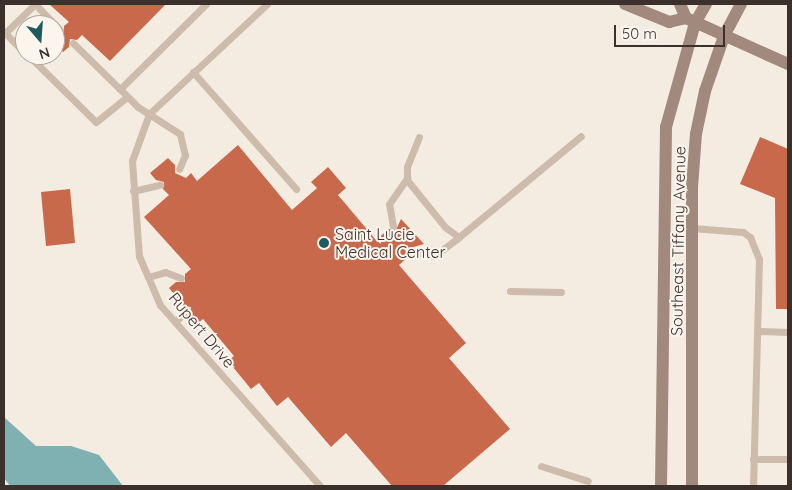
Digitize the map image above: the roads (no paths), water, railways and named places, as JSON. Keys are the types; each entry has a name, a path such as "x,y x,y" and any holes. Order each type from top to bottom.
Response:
{"street":[{"path":"624,4 669,22 691,21 788,64"},
{"path":"680,4 691,21"},
{"name":"Southeast Tiffany Avenue","path":"661,486 666,127 691,21 706,4"},
{"name":"Southeast Tiffany Avenue","path":"692,486 692,228 696,134 705,91 724,36 741,4"}],"lane":[{"path":"24,15 35,4 46,15"},
{"path":"120,89 206,4"},
{"name":"Rupert Drive","path":"267,4 148,114 132,161 139,256 160,305 320,486"},
{"path":"15,23 5,33 15,43"},
{"path":"73,43 127,97 148,114 180,134 185,155 178,169"},
{"path":"37,65 96,122 127,97"},
{"path":"193,72 296,189"},
{"path":"420,136 407,167 407,178 412,188 445,227 459,238"},
{"path":"414,252 434,256 459,238 581,136"},
{"path":"393,226 389,204 407,178"},
{"path":"133,191 160,185"},
{"path":"692,228 743,232 750,237 759,258 753,486"},
{"path":"148,277 165,272 181,278"},
{"path":"510,291 561,292"},
{"path":"175,322 187,310"},
{"path":"758,331 788,332"},
{"path":"753,459 788,459"},
{"path":"541,466 588,481"}],"water":[{"path":"4,417 36,446 71,446 99,455 123,486 10,486 4,478"}],"place":[{"name":"Saint Lucie Medical Center","path":"324,243"}]}
